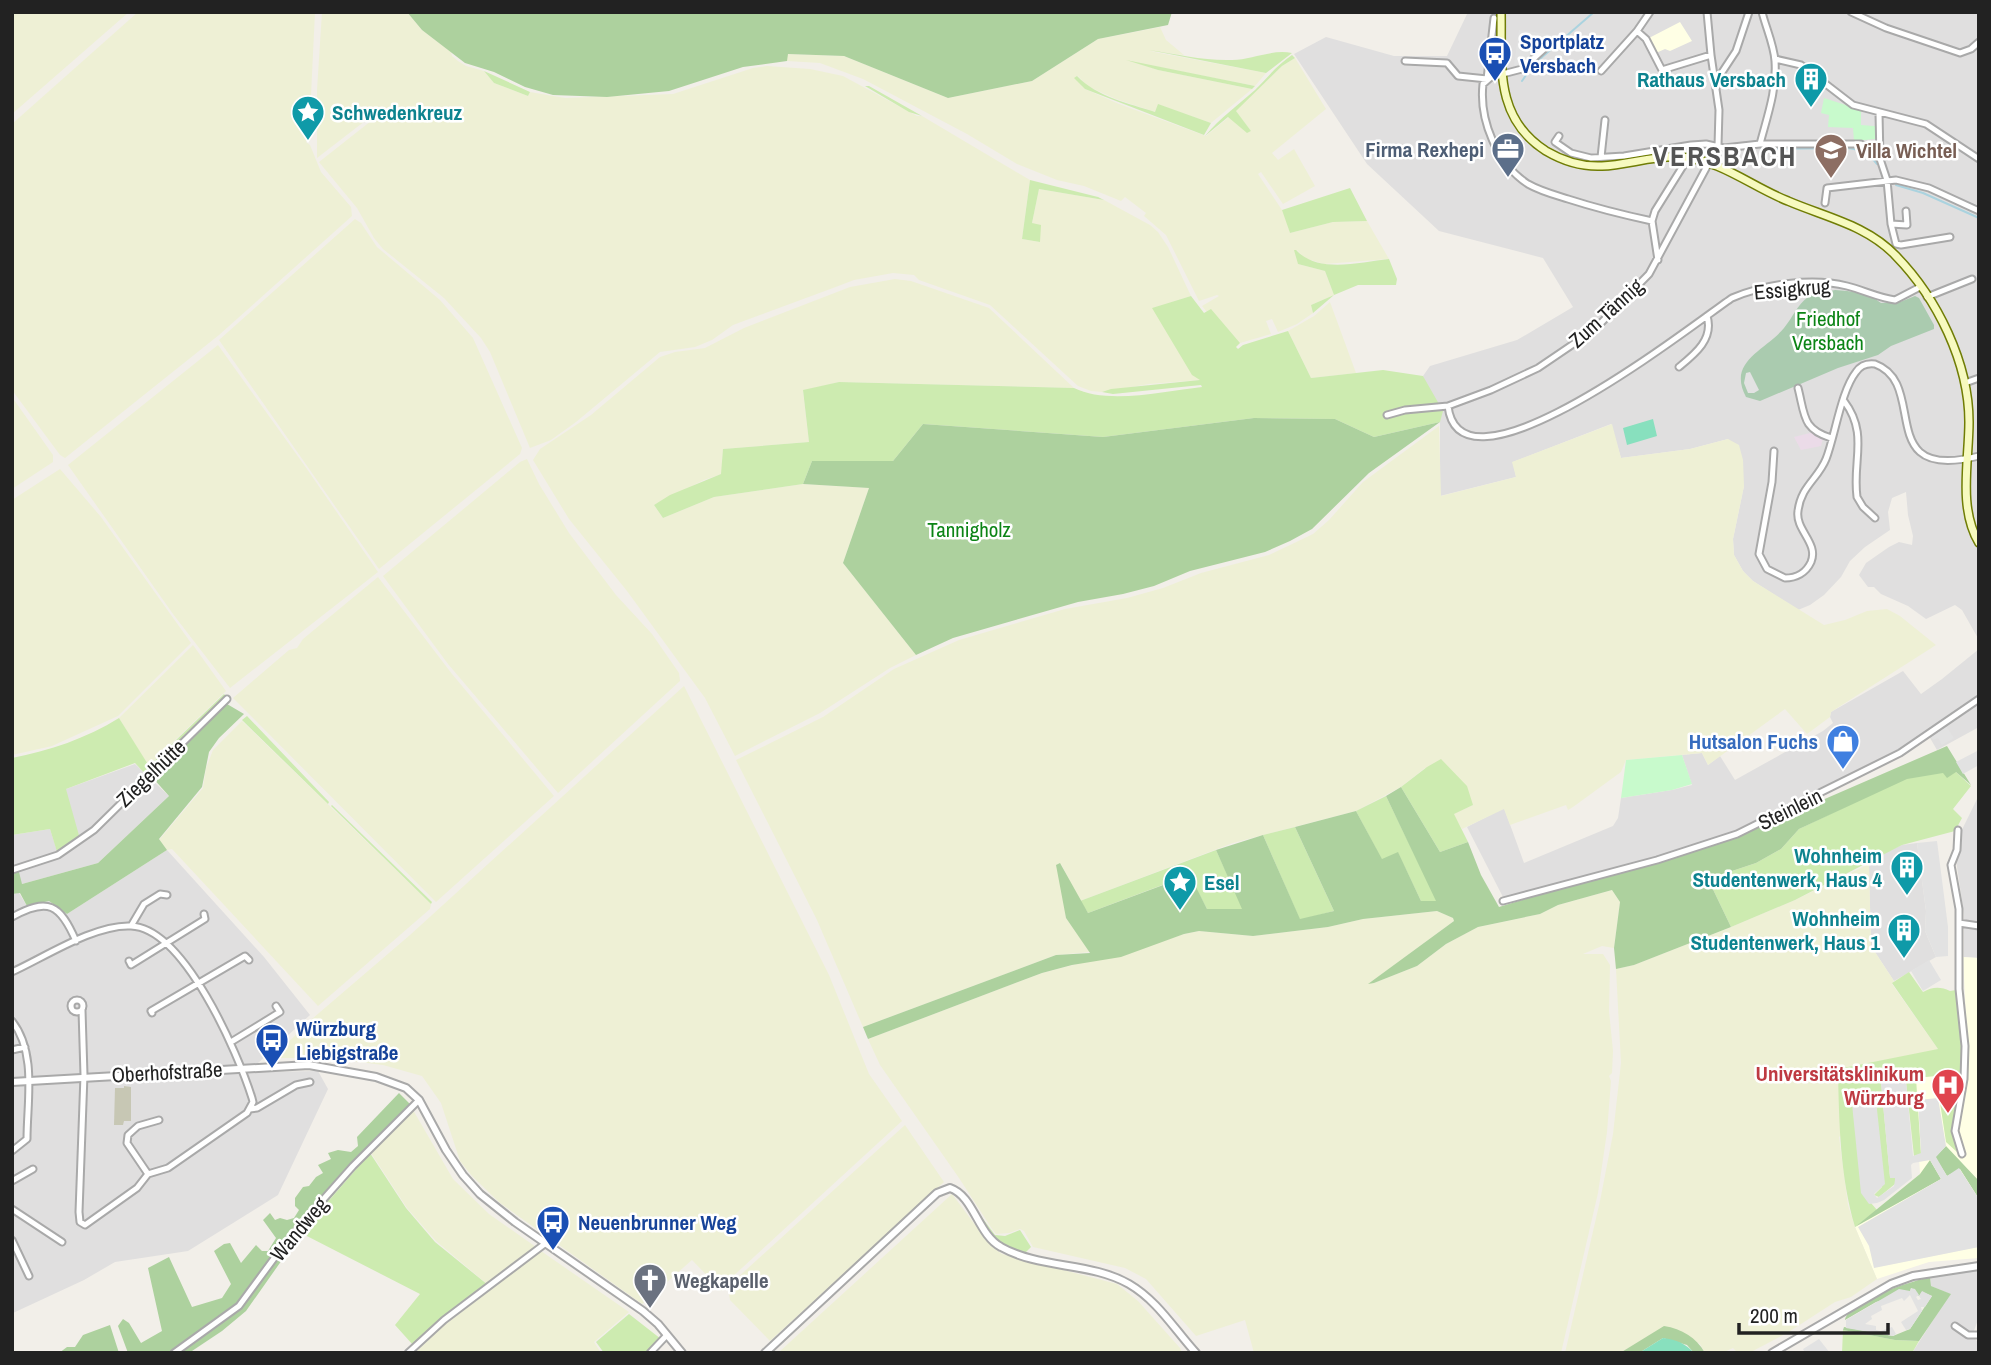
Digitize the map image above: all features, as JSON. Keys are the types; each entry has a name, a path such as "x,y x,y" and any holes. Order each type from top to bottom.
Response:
{"main road":[{"path":"1499,17 1502,76 1508,105 1524,132 1536,144 1561,159 1588,166 1665,157 1688,158 1709,163 1787,201 1843,221 1867,233 1895,254 1927,297 1950,339 1965,383 1969,401 1967,485 1970,519 1979,542"}],"street":[{"path":"1601,71 1637,31 1650,12"},
{"path":"1707,12 1720,125 1718,146"},
{"path":"1715,82 1736,51 1749,12"},
{"path":"1760,144 1774,90 1775,59 1762,12"},
{"path":"1850,12 1876,24 1960,53 1979,42"},
{"path":"1499,17 1483,91 1487,125 1503,158 1520,177 1546,192 1592,207 1652,221"},
{"path":"1637,31 1646,39 1662,70 1710,55"},
{"path":"1405,61 1447,63 1458,76 1486,79 1522,69 1552,42"},
{"path":"1775,59 1801,65 1846,101 1879,113 1924,123 1979,159"},
{"path":"1879,113 1880,159 1887,180 1894,241 1901,245 1950,237"},
{"path":"1601,157 1605,120"},
{"path":"1559,136 1555,142 1564,150 1585,157 1624,156 1691,145 1879,143"},
{"path":"1861,144 1880,159"},
{"name":"Zum Tännig","path":"1387,415 1448,405 1491,390 1538,368 1606,318 1644,281 1658,260 1718,146"},
{"path":"1658,260 1652,221 1655,211 1688,158"},
{"path":"1825,203 1827,188 1887,180 1929,188 1979,211"},
{"path":"1891,224 1907,225 1906,211"},
{"path":"1927,297 1972,279"},
{"name":"Essigkrug","path":"1448,405 1449,413 1461,430 1485,436 1516,430 1550,416 1605,386 1732,298 1753,290 1813,283 1841,285 1895,300 1920,287"},
{"path":"1679,367 1700,349 1705,341 1709,330 1707,316"},
{"path":"1774,451 1772,482 1759,554 1764,566 1780,577 1795,577 1808,567 1813,553 1812,547 1799,524 1798,511 1805,488 1825,460 1844,401 1858,369 1869,363 1888,371 1902,401 1910,437 1918,451 1936,460 1979,456"},
{"path":"1965,383 1979,379"},
{"path":"1798,388 1810,428 1819,435 1831,438"},
{"path":"1844,401 1853,413 1858,430 1857,497 1863,507 1875,517"},
{"name":"Ziegelhütte","path":"12,870 58,855 94,830 227,699"},
{"name":"Steinlein","path":"1503,901 1657,860 1737,834 1900,753 1979,699"},
{"path":"1958,830 1957,850 1951,865 1959,909 1959,989 1965,1046 1964,1079 1955,1131 1962,1154"},
{"path":"131,926 145,904 160,894 167,895"},
{"path":"12,917 39,905 47,905 64,916 76,941"},
{"path":"129,961 131,965 169,943 205,919 204,914"},
{"path":"1959,923 1979,926"},
{"path":"12,972 101,931 131,926 155,933 169,943 182,958 231,1042 252,1098 250,1109"},
{"path":"152,1013 151,1011 245,956 249,960"},
{"path":"231,1042 280,1013 276,1006"},
{"path":"82,1010 84,1077 79,1212 80,1222 85,1225 136,1188 148,1174 168,1168 250,1109 257,1108 296,1085 310,1082"},
{"path":"12,1021 25,1047 29,1079 27,1139 12,1151"},
{"path":"12,1050 25,1047"},
{"name":"Oberhofstraße","path":"12,1082 240,1068 322,1066 399,1085 419,1100"},
{"path":"419,1100 446,1150 471,1185 491,1205 636,1306 682,1353"},
{"name":"Wandweg","path":"174,1353 239,1306 313,1211 353,1166 419,1100"},
{"path":"148,1174 127,1143 128,1135 138,1126 159,1120"},
{"path":"12,1181 33,1169"},
{"path":"765,1353 937,1193 950,1188 960,1194 997,1245 1024,1255 1127,1282 1145,1294 1196,1353"},
{"path":"12,1209 62,1242"},
{"path":"12,1241 29,1276"},
{"path":"408,1353 444,1320 546,1243"},
{"path":"1772,1353 1891,1284 1913,1276 1979,1266"},
{"path":"1955,1326 1968,1335 1978,1336 1978,1327"},
{"path":"650,1353 667,1335"}],"shaded area":[{"path":"12,12 129,12 12,114"},
{"path":"138,12 315,12 309,137 306,142 310,145 321,172 351,207 352,216 219,335 65,458 12,390 12,124"},
{"path":"322,12 407,12 422,30 451,52 458,61 484,71 494,83 528,96 530,92 565,98 673,94 767,66 810,69 843,76 917,116 922,116 1030,180 1022,239 1040,242 1032,223 1039,189 1104,200 1150,225 1168,247 1191,296 1153,308 1201,380 1091,391 1078,386 990,305 919,280 914,275 893,273 854,280 733,325 712,340 695,347 660,352 576,422 551,440 530,448 490,352 481,338 444,298 383,249 357,208 319,162 371,121 370,119 317,158 317,90"},
{"path":"1468,12 1979,12 1979,640 1962,610 1955,605 1926,619 1908,606 1881,594 1874,587 1868,587 1859,575 1866,563 1889,547 1899,542 1912,545 1906,492 1892,498 1888,512 1890,530 1850,561 1841,577 1810,605 1798,610 1753,581 1743,571 1734,555 1733,539 1744,486 1728,439 1690,449 1621,458 1611,424 1513,462 1516,477 1440,496 1440,422 1423,376 1430,366 1517,340 1573,307 1543,258 1439,231 1367,164 1294,54 1326,37 1394,56 1447,56"},
{"path":"1680,22 1692,41 1670,51 1665,49 1656,53 1649,38"},
{"path":"1160,27 1166,40 1184,55 1149,51 1266,73 1255,86 1138,63 1158,70 1252,89 1211,123 1159,105 1155,112 1116,99 1087,86 1078,76 1075,78 1085,89 1206,136 1229,117 1247,132 1251,131 1235,111 1282,66 1295,58 1326,109 1272,153 1278,160 1294,149 1315,186 1283,204 1261,172 1258,174 1284,213 1290,233 1333,222 1367,221 1389,259 1324,264 1304,258 1297,250 1298,264 1325,271 1334,295 1311,305 1313,313 1297,324 1278,332 1272,319 1266,321 1271,334 1240,343 1211,310 1207,312 1202,306 1219,296 1199,301 1166,235 1144,216 1146,213 1125,197 1121,201 1017,164 967,134 863,79 820,63 787,61 787,54 844,56 948,98 1032,81 1098,39"},
{"path":"1519,30 1554,35 1531,53 1522,66 1514,65"},
{"path":"1861,110 1874,114 1875,126 1861,125"},
{"path":"355,219 361,223 377,247 440,300 473,338 522,448 520,454 379,569 219,340"},
{"path":"895,279 911,281 989,308 1074,388 839,382 803,391 809,442 723,449 722,474 654,505 663,518 714,497 803,484 869,488 843,563 916,655 890,668 820,713 735,756 705,698 627,591 569,519 533,460 540,449 591,415 660,357 705,348 744,328 850,287"},
{"path":"1330,302 1356,373 1311,378 1288,331 1314,316"},
{"path":"218,345 378,572 230,688 173,614 68,465"},
{"path":"1750,372 1759,390 1754,393 1748,393 1744,383 1746,373"},
{"path":"12,397 53,455 53,462 12,489"},
{"path":"1612,424 1621,458 1690,449 1728,439 1739,445 1743,460 1744,486 1733,539 1734,555 1743,571 1753,581 1824,625 1867,611 1887,609 1936,645 1831,712 1830,717 1807,734 1785,709 1708,765 1702,753 1626,760 1621,772 1568,810 1566,805 1510,825 1504,809 1462,829 1453,814 1473,805 1425,768 1401,787 1356,811 1233,843 1080,901 1061,864 1066,918 1090,952 1056,955 863,1027 817,920 736,760 823,717 894,669 959,640 1065,609 1127,598 1163,588 1201,573 1269,555 1288,546 1313,534 1363,482 1439,426 1441,496 1516,477 1512,462"},
{"path":"1814,432 1823,438 1821,446 1801,450 1794,437"},
{"path":"527,459 569,533 616,595 652,634 679,673 680,681 558,793 448,664 383,576"},
{"path":"60,469 101,517 191,643 118,716 52,746 12,755 12,500"},
{"path":"378,577 452,674 554,796 436,902 233,698 289,650 297,648 303,639"},
{"path":"193,645 226,691 148,766 119,718"},
{"path":"1979,649 1979,727 1937,750 1926,731 1901,750 1754,825 1707,842 1504,899 1467,827 1504,808 1524,863 1613,826 1618,818 1621,798 1692,785 1682,755 1702,753 1708,765 1720,756 1735,780 1823,731 1833,723 1831,712 1903,671 1921,694"},
{"path":"684,686 829,975 869,1074 902,1121 730,1279 722,1291 692,1260 642,1304 500,1203 472,1176 460,1161 441,1103 422,1076 383,1065 327,1058 272,1058 312,1019 410,935"},
{"path":"242,721 431,904 430,909 318,1006 172,849 167,850 159,840 203,788 206,768 213,750"},
{"path":"1946,726 1954,738 1942,745 1938,738 1933,740 1930,735"},
{"path":"1979,750 1979,765 1963,774 1956,762"},
{"path":"135,764 169,796 98,863 22,884 12,870 12,835 50,829 58,854 66,789"},
{"path":"1979,795 1979,958 1964,957 1964,915 1954,846"},
{"path":"1937,841 1948,927 1948,956 1936,957 1925,931 1926,911 1917,843"},
{"path":"1917,843 1926,911 1925,931 1936,957 1894,981 1871,946 1869,867 1872,858 1902,845"},
{"path":"167,850 264,957 310,1015 254,1069 257,1072 318,1071 328,1089 278,1195 188,1251 115,1262 84,1280 13,1313 12,894 19,893 27,906 49,901 67,914"},
{"path":"1869,864 1871,946 1894,981 1892,984 1938,1049 1839,1137 1848,1205 1877,1279 1851,1297 1835,1302 1787,1333 1749,1353 1738,1353 1733,1348 1722,1353 1705,1353 1700,1344 1664,1327 1620,1353 1565,1353 1613,1134 1621,1063 1616,969 1634,965 1731,927"},
{"path":"1612,890 1620,902 1614,948 1602,946 1583,954 1603,954 1610,965 1612,1073 1609,1076 1611,1081 1607,1132 1598,1193 1561,1353 1254,1353 1245,1320 1196,1336 1146,1279 1125,1268 1033,1247 1020,1229 996,1234 880,1065 868,1039 1042,973 1184,934 1199,931 1253,936 1437,911 1453,918 1454,921 1370,983 1374,983 1417,966 1446,944 1478,927 1540,914 1558,905"},
{"name":"Universitätsklinikum Würzburg","path":"1963,957 1979,958 1979,1258 1929,1262 1877,1279 1855,1227 1920,1174 1914,1075 1968,1059"},
{"path":"1929,960 1941,980 1923,991 1911,971"},
{"path":"1906,1081 1913,1156 1921,1153 1918,1100 1938,1098 1946,1146 1936,1157 1947,1176 1959,1168 1979,1199 1979,1247 1874,1268 1869,1246 1858,1227 1941,1179 1930,1160 1913,1163 1912,1178 1884,1200 1869,1204 1861,1193 1851,1094 1875,1091 1885,1184 1874,1194 1877,1198 1894,1186 1895,1180 1890,1178 1881,1083"},
{"path":"131,1087 131,1121 114,1125 115,1088"},
{"path":"413,1110 453,1179 489,1214 536,1247 487,1284 436,1241 407,1208 371,1153"},
{"path":"905,1125 944,1182 770,1341 730,1300 728,1289"},
{"path":"952,1194 991,1246 1002,1254 1117,1284 1138,1301 1182,1353 778,1353"},
{"path":"541,1251 629,1312 594,1342 601,1353 415,1353 442,1327"},
{"path":"1979,1269 1979,1317 1972,1336 1979,1343 1979,1353 1912,1353 1950,1294 1931,1286 1930,1277"},
{"path":"1911,1288 1919,1295 1916,1297 1918,1300 1921,1299 1919,1296 1922,1291 1932,1296 1925,1307 1921,1307 1922,1311 1910,1329 1906,1330 1901,1322 1918,1311 1910,1295 1904,1301 1902,1298 1881,1306 1882,1310 1871,1316 1872,1319 1865,1324 1876,1326 1876,1330 1881,1331 1892,1327 1896,1334 1893,1336 1846,1328 1846,1320 1899,1289 1910,1291"},
{"path":"1819,1339 1830,1353 1805,1353 1803,1349"}],"green space":[{"path":"407,12 1172,12 1168,25 1098,39 1032,81 948,98 844,56 788,54 787,61 743,67 669,91 607,97 553,95 465,63 422,30"},
{"path":"1149,50 1222,60 1239,60 1277,52 1292,53 1266,73"},
{"path":"1292,55 1295,58 1282,66 1236,111 1251,131 1247,133 1228,117 1205,136 1223,117"},
{"path":"1126,60 1255,86 1252,89 1158,70"},
{"path":"484,71 530,92 528,96 494,83"},
{"path":"1077,76 1103,94 1124,102 1155,112 1158,104 1211,123 1204,135 1085,89 1074,78"},
{"path":"865,86 869,86 922,116 909,112"},
{"path":"1824,98 1861,110 1861,124 1875,126 1875,139 1854,141 1853,128 1828,127 1829,115 1821,113"},
{"path":"1030,180 1104,200 1039,189 1032,223 1041,225 1040,242 1022,239"},
{"path":"1350,188 1367,221 1333,222 1290,233 1282,210"},
{"path":"1294,250 1316,262 1327,264 1389,259 1397,279 1396,285 1358,285 1334,295 1325,271 1298,264"},
{"name":"Friedhof Versbach","path":"1835,290 1865,295 1881,303 1900,302 1915,296 1919,298 1934,329 1891,346 1878,355 1838,368 1760,401 1746,397 1741,385 1741,374 1745,365 1784,328 1804,300 1818,293"},
{"path":"1334,295 1313,313 1311,305"},
{"path":"1191,296 1204,313 1211,309 1240,343 1236,347 1238,349 1288,331 1311,378 1383,370 1423,376 1443,411 1440,422 1374,437 1335,419 1254,418 1103,437 923,424 893,461 812,461 803,484 714,497 663,518 654,505 670,495 721,474 723,449 809,442 803,390 839,382 1074,388 1103,396 1154,394 1202,387 1113,394 1102,392 1200,380 1192,375 1152,308"},
{"name":"Tannigholz","path":"1254,418 1335,419 1374,437 1440,422 1369,473 1312,529 1290,541 1265,552 1190,571 1154,586 1078,602 953,638 916,655 843,563 869,488 803,484 812,461 893,461 923,424 1103,437"},
{"path":"1653,419 1657,436 1627,445 1623,428"},
{"path":"224,694 226,696 147,776 135,763 66,789 80,839 58,855 50,829 12,835 12,758 67,743 119,718 149,766"},
{"path":"227,704 244,714 219,738 209,752 202,787 159,839 167,850 67,914 49,901 27,906 20,893 12,894 12,870 18,868 22,884 98,863 169,796 152,777"},
{"path":"247,716 329,802 328,804 242,720"},
{"path":"1947,746 1971,785 1956,772 1947,778 1943,773 1907,779 1799,829 1781,849 1756,863 1708,879 1731,927 1634,965 1616,969 1614,948 1620,902 1612,890 1558,905 1540,914 1478,927 1446,944 1417,966 1374,983 1368,984 1454,921 1453,918 1437,911 1253,936 1199,931 1121,957 1042,973 868,1039 863,1027 1056,955 1090,953 1066,918 1056,865 1060,863 1088,913 1190,875 1207,909 1242,909 1216,850 1263,835 1300,919 1334,911 1295,827 1356,811 1382,859 1398,852 1421,901 1436,901 1386,796 1401,787 1440,852 1468,842 1481,875 1499,907 1753,830"},
{"path":"1682,755 1692,784 1621,798 1626,760"},
{"path":"1441,759 1467,786 1473,805 1454,814 1468,842 1440,852 1401,787"},
{"path":"1956,772 1971,786 1953,809 1962,818 1955,831 1902,845 1795,900 1731,927 1708,879 1756,863 1781,849 1799,829 1916,773"},
{"path":"1386,796 1437,901 1421,901 1398,853 1382,860 1356,811"},
{"path":"331,806 432,902 431,904"},
{"path":"1295,827 1334,911 1300,920 1263,835"},
{"path":"1216,850 1243,909 1207,909 1189,875 1088,913 1080,901"},
{"path":"1909,972 1923,992 1936,988 1956,990 1963,1045 1963,1075 1952,1133 1957,1152 1946,1142 1936,1076 1916,1078 1921,1154 1914,1156 1906,1082 1881,1083 1890,1177 1895,1177 1895,1184 1879,1197 1874,1195 1882,1187 1875,1091 1871,1203 1877,1210 1855,1227 1843,1169 1838,1069 1938,1049 1892,983"},
{"path":"399,1093 411,1105 352,1166 353,1172 301,1233 246,1311 189,1353 128,1353 118,1326 123,1319 129,1323 141,1343 162,1331 148,1268 169,1257 192,1307 222,1298 231,1284 214,1251 230,1243 241,1263 256,1245 262,1251 268,1251 276,1238 263,1220 270,1213 275,1220 294,1218 299,1210 295,1206 295,1198 303,1187 309,1186 323,1173 318,1165 331,1159 328,1153 338,1150 351,1152 358,1146 357,1137"},
{"path":"1946,1146 1979,1181 1979,1199 1960,1169 1947,1176 1935,1157"},
{"path":"370,1153 406,1208 435,1242 488,1285 413,1345 395,1325 420,1294 301,1233"},
{"path":"1930,1160 1941,1179 1855,1227 1920,1174"},
{"path":"961,1189 995,1235 1005,1236 1020,1230 1031,1247 1025,1253 999,1243"},
{"path":"1930,1277 1931,1286 1951,1294 1919,1341 1895,1340 1843,1330 1844,1327 1893,1336 1910,1329 1932,1296 1922,1292 1919,1296 1911,1288 1910,1292 1876,1302 1845,1320 1849,1313 1868,1299"},
{"path":"629,1314 661,1339 649,1353 604,1353 596,1342"},
{"path":"110,1325 119,1353 59,1353 67,1347 75,1347 83,1335"},
{"path":"1664,1326 1688,1335 1705,1353 1694,1353 1687,1345 1663,1338 1639,1353 1620,1353"},
{"path":"1843,1330 1895,1340 1919,1341 1912,1353 1842,1353"},
{"path":"1663,1338 1680,1342 1694,1353 1639,1353"}],"waterway":[{"path":"1522,81 1533,65 1594,12"},
{"path":"1761,149 1848,148 1864,153 1877,164"},
{"path":"1896,185 1923,193 1979,218"}],"place":[{"name":"Sportplatz Versbach","path":"1495,83"},
{"name":"Rathaus Versbach","path":"1811,109"},
{"name":"Schwedenkreuz","path":"308,142"},
{"name":"Firma Rexhepi","path":"1508,179"},
{"name":"Villa Wichtel","path":"1831,180"},
{"name":"Hutsalon Fuchs","path":"1843,771"},
{"name":"Wohnheim Studentenwerk, Haus 4","path":"1907,897"},
{"name":"Esel","path":"1180,912"},
{"name":"Wohnheim Studentenwerk, Haus 1","path":"1904,960"},
{"name":"Würzburg Liebigstraße","path":"272,1070"},
{"name":"Universitätsklinikum Würzburg","path":"1948,1115"},
{"name":"Neuenbrunner Weg","path":"553,1252"},
{"name":"Wegkapelle","path":"650,1310"}],"district":[{"name":"VERSBACH","path":"1725,156"}]}
